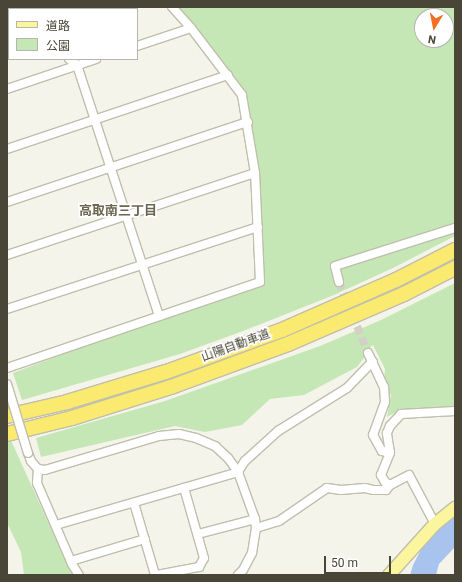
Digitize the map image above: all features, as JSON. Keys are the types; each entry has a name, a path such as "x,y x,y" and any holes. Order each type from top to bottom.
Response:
{"highway":[{"name":"山陽自動車道","path":"7,416 67,402 166,372 275,332 396,280 455,250"},
{"name":"山陽自動車道","path":"7,434 72,418 171,387 288,344 404,294 455,268"}],"main road":[{"path":"389,575 434,524 455,508"}],"street":[{"path":"7,368 260,282 255,174 248,122 242,95 191,28 172,7"},
{"path":"138,46 191,28"},
{"path":"70,60 77,65 159,316"},
{"path":"7,89 93,60"},
{"path":"7,149 228,75"},
{"path":"7,202 248,122"},
{"path":"7,255 255,174"},
{"path":"7,309 258,227"},
{"path":"339,282 335,266 455,228"},
{"path":"368,353 384,387 385,402 373,435 382,451 390,453"},
{"path":"56,525 238,472 245,461 278,431 347,388 373,361"},
{"path":"7,384 31,462 38,469 54,468 159,436 179,434 196,438 215,446 228,458 238,472 255,519 256,528 252,553 238,575"},
{"path":"390,485 385,482 381,475 390,453 388,433 390,426 401,414 455,411"},
{"path":"38,469 37,483 79,575"},
{"path":"256,528 279,521 327,488 341,490 365,488 386,490 390,485 409,475 434,524"},
{"path":"134,502 156,575 199,567 204,558 184,488"},
{"path":"198,534 255,519"},
{"path":"71,560 144,539"}],"green space":[{"path":"175,7 455,7 455,236 393,268 334,295 243,331 180,354 22,400 13,373 159,318 260,285 262,228 245,97 232,75"},
{"path":"455,283 455,408 398,411 387,417 391,395 384,380 385,369 373,345 364,352 364,358 357,367 304,395 270,399 242,425 205,432 175,426 41,457 36,438 165,401 320,346 381,320"},
{"path":"9,436 72,575 24,575 21,552 7,523 7,437"}],"water":[{"path":"455,516 455,547 439,564 436,575 410,575 413,565 424,544 440,524"}],"tunnel":[{"path":"339,282 368,353"}],"district":[{"name":"高取南三丁目","path":"118,211"}]}
